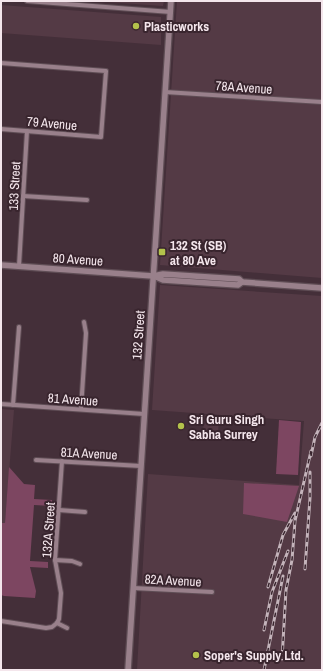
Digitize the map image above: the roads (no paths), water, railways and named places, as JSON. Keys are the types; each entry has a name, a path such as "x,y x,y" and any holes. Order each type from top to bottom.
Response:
{"main road":[{"name":"132 Street","path":"128,670 171,1"},
{"name":"80 Avenue","path":"1,265 154,276 163,280 238,285 242,282 322,288"}],"street":[{"path":"27,1 171,12"},
{"name":"79 Avenue","path":"1,63 106,70 101,137 1,129"},
{"name":"78A Avenue","path":"165,92 322,102"},
{"name":"133 Street","path":"19,266 27,131"},
{"path":"23,196 87,200"},
{"path":"81,409 86,333 84,322"},
{"path":"13,405 19,327"},
{"name":"81 Avenue","path":"1,404 144,414"},
{"name":"81A Avenue","path":"36,460 141,466"},
{"name":"132A Street","path":"57,623 59,619 61,593 55,560 62,461"},
{"path":"59,510 85,512"},
{"path":"55,560 72,561 80,564"},
{"name":"82A Avenue","path":"133,588 212,592"},
{"path":"1,621 46,628 57,623 67,628"}],"railway":[{"path":"311,456 315,437 322,423"},
{"path":"282,659 286,590 292,560 295,521 311,451"},
{"path":"305,569 310,498 310,472"},
{"path":"268,587 283,535 295,513"},
{"path":"264,630 272,592 288,551"},
{"path":"264,670 283,576"}],"place":[{"name":"Plasticworks","path":"136,26"},
{"name":"132 St (SB) at 80 Ave","path":"162,252"},
{"name":"Sri Guru Singh Sabha Surrey","path":"181,426"},
{"name":"Soper's Supply Ltd.","path":"196,655"}]}
